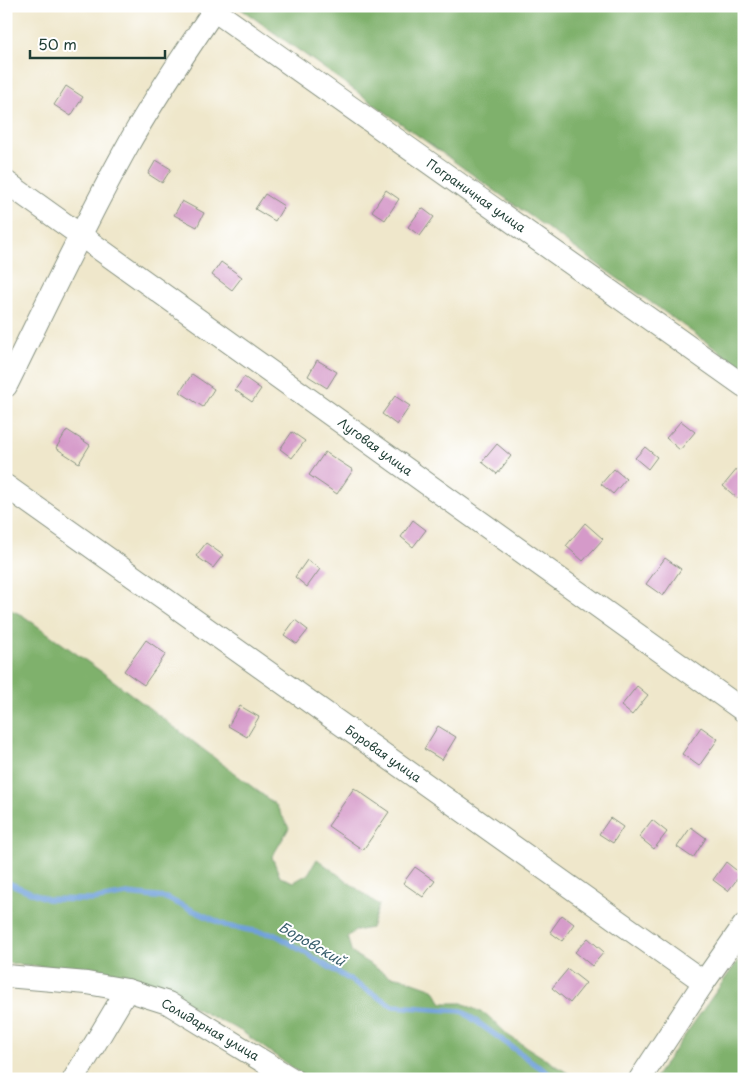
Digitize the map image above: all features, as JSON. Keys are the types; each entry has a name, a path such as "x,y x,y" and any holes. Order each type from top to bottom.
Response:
{"street":[{"path":"6,386 80,235 128,144 211,8"},
{"name":"Пограничная улица","path":"211,8 744,386"},
{"name":"Луговая улица","path":"6,182 744,712"},
{"name":"Боровая улица","path":"6,486 704,982"},
{"path":"640,1079 744,925"},
{"name":"Солидарная улица","path":"6,976 87,983 127,990 168,1003 292,1079"},
{"path":"74,1079 127,990"}],"green space":[{"path":"237,6 744,6 744,369"},
{"path":"6,608 22,615 106,675 276,805 289,828 272,857 280,877 294,882 308,874 317,859 379,905 371,928 355,931 347,937 352,953 389,976 402,978 433,989 442,1003 462,1003 487,1015 509,1036 577,1079 308,1079 241,1031 157,989 109,973 6,963"},
{"path":"744,952 744,1079 654,1079"}],"building":[{"path":"66,86 83,97 71,116 54,105"},
{"path":"156,160 171,169 162,183 148,174"},
{"path":"386,190 399,199 385,220 372,211"},
{"path":"265,194 284,206 275,221 255,209"},
{"path":"182,201 204,213 197,227 174,215"},
{"path":"422,208 434,217 420,236 408,227"},
{"path":"221,262 242,277 232,290 212,275"},
{"path":"317,360 337,372 327,388 308,376"},
{"path":"192,374 214,389 203,407 180,392"},
{"path":"244,377 261,389 252,402 235,390"},
{"path":"395,396 410,406 397,425 382,414"},
{"path":"681,421 695,432 680,450 666,438"},
{"path":"67,430 90,445 79,463 56,448"},
{"path":"292,432 305,441 292,458 280,449"},
{"path":"497,444 511,456 497,474 482,462"},
{"path":"645,447 657,457 648,469 635,458"},
{"path":"325,452 353,470 337,494 309,475"},
{"path":"738,468 744,473 744,490 737,498 723,486"},
{"path":"614,469 626,479 613,494 601,484"},
{"path":"413,520 426,530 413,547 401,537"},
{"path":"585,523 603,539 583,561 566,546"},
{"path":"206,543 223,555 213,568 196,556"},
{"path":"665,558 681,569 663,596 646,584"},
{"path":"307,560 320,569 307,587 295,577"},
{"path":"295,620 308,630 297,644 284,635"},
{"path":"146,640 166,654 144,685 124,671"},
{"path":"637,686 648,695 632,715 621,706"},
{"path":"240,706 259,717 247,737 228,726"},
{"path":"438,726 456,737 442,760 424,749"},
{"path":"701,727 718,739 699,766 682,754"},
{"path":"354,788 389,812 363,850 328,826"},
{"path":"610,818 623,827 613,843 599,834"},
{"path":"652,820 667,832 654,849 639,837"},
{"path":"691,827 706,838 693,858 677,847"},
{"path":"726,862 741,874 728,891 713,880"},
{"path":"415,867 435,881 423,897 403,883"},
{"path":"562,915 574,924 562,941 550,932"},
{"path":"588,938 604,952 592,966 575,952"},
{"path":"568,969 586,983 570,1003 552,988"}],"waterway":[{"name":"Боровский","path":"6,882 47,899 92,900 127,894 166,898 227,926 276,935 393,1006 462,1011 556,1079"}]}
